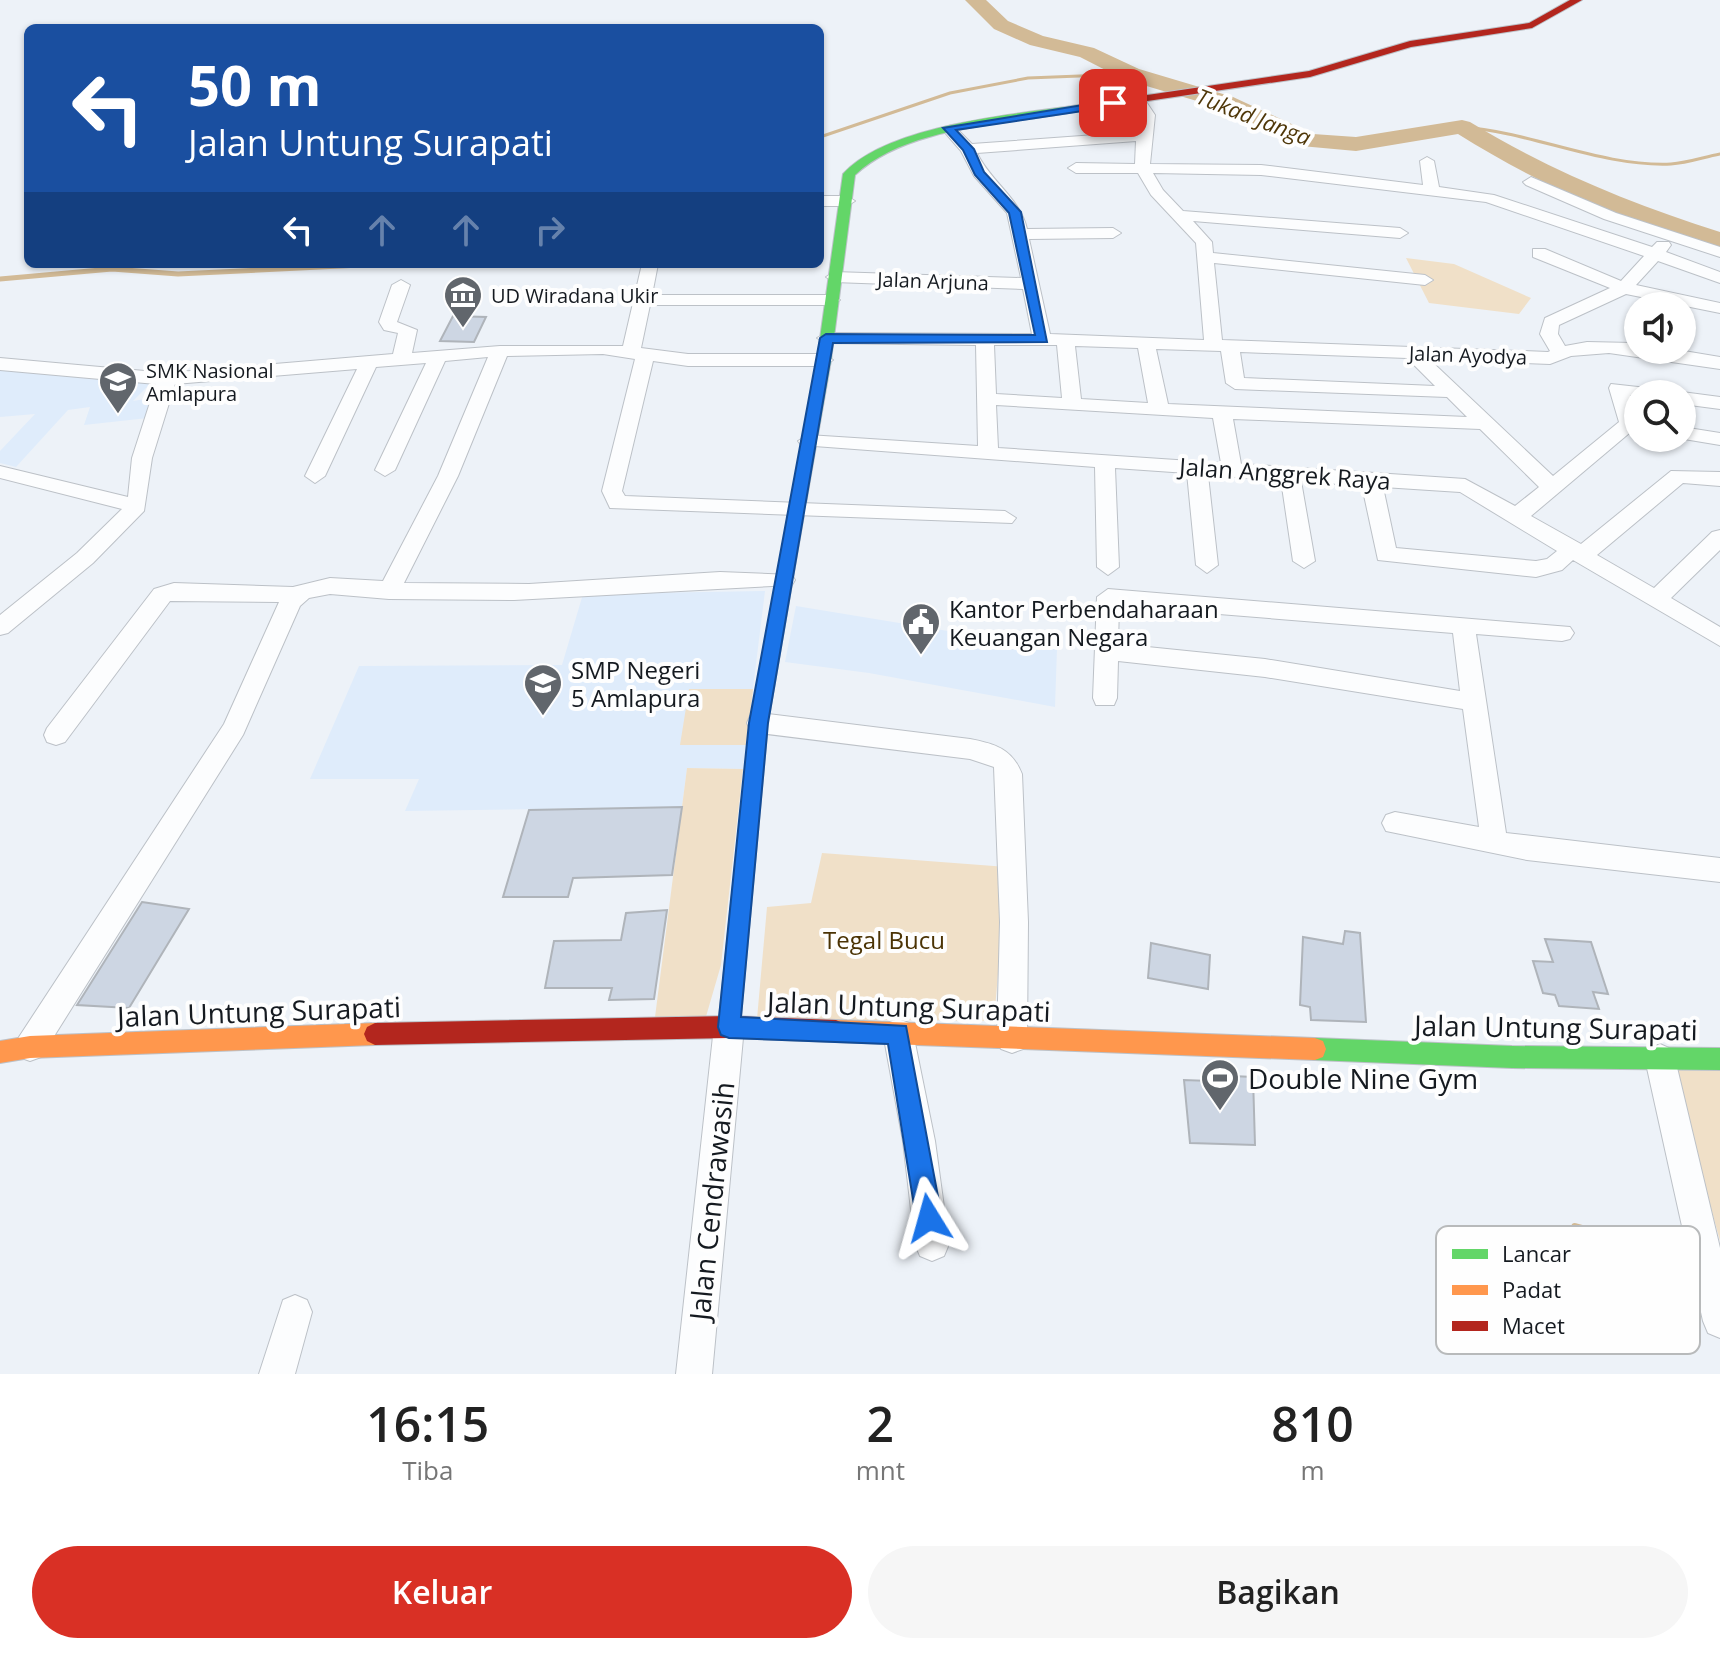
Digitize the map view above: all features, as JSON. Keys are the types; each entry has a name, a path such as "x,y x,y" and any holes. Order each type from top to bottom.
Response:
{"main road":[{"path":"729,1027 759,723 795,508 824,360 847,201 846,175 855,165 948,128 1333,69 1420,42 1518,28 1577,0"},
{"name":"Jalan Untung Surapati","path":"0,1052 30,1047 345,1034 729,1027 1512,1057 1720,1059"}],"street":[{"path":"1146,98 1148,115 1143,168 1156,192 1204,242 1222,346 1235,383 1452,392"},
{"path":"948,128 968,149 979,173 1015,212 1033,284 1042,339"},
{"path":"968,149 1144,136"},
{"path":"1427,161 1432,192"},
{"path":"1076,168 1261,170 1507,202 1720,278"},
{"path":"1531,182 1610,216 1720,252"},
{"path":"824,201 847,201"},
{"path":"1178,215 1400,233"},
{"path":"1022,234 1113,233"},
{"path":"1560,352 1549,334 1547,327 1551,322 1624,288 1672,236"},
{"path":"1539,253 1624,288 1720,308"},
{"path":"1205,257 1425,280"},
{"path":"649,268 638,353 612,491 617,503 1005,518"},
{"name":"Jalan Arjuna","path":"834,277 1033,284"},
{"path":"401,285 388,322 390,326 406,328 409,332 401,360"},
{"path":"643,300 831,300"},
{"name":"Jalan Ayodya","path":"826,338 1042,339 1550,358 1560,352 1615,349 1720,363"},
{"path":"985,338 989,399 988,453"},
{"path":"1065,340 1072,403"},
{"path":"1146,343 1159,408"},
{"path":"389,591 448,476 500,351"},
{"path":"0,364 167,379 500,351 638,353 688,360 824,360"},
{"path":"1412,353 1553,488"},
{"path":"385,470 438,356"},
{"path":"315,476 369,362"},
{"path":"0,627 85,558 137,506 142,458 167,379"},
{"path":"1624,389 1618,388 1624,402"},
{"path":"989,399 1222,413 1484,423"},
{"path":"1696,400 1720,403"},
{"path":"1222,413 1232,470"},
{"path":"1518,515 1624,433"},
{"path":"1696,435 1720,439"},
{"name":"Jalan Anggrek Raya","path":"808,441 1465,486 1720,638"},
{"path":"1105,461 1108,567"},
{"path":"1197,468 1207,565"},
{"path":"0,472 137,506"},
{"path":"1290,474 1304,561"},
{"path":"1371,478 1386,555 1536,569 1554,565 1578,552 1678,476 1720,479"},
{"path":"1656,599 1720,537"},
{"path":"56,735 162,595 174,591 295,595 314,587 333,586 389,591 527,592 675,580 784,580"},
{"path":"30,1047 234,728 295,595"},
{"path":"1105,698 1108,597 1562,633"},
{"path":"1463,624 1494,841"},
{"path":"1107,651 1265,668 1474,702"},
{"path":"759,723 970,749 987,752 1004,761 1009,774 1014,922 1012,1039"},
{"path":"1395,823 1569,855 1720,870"},
{"name":"Jalan Cendrawasih","path":"694,1374 729,1027"},
{"path":"898,1033 919,1141 932,1244"},
{"path":"1660,1059 1697,1226"},
{"path":"1700,1239 1720,1321"},
{"path":"277,1374 295,1312"}],"shaded area":[{"name":"SMK Nasional Amlapura","path":"0,366 154,380 133,401 157,397 148,418 84,425 90,407 68,410 16,467 0,463 0,451 35,414 0,417"},
{"name":"SMP Negeri 5 Amlapura","path":"765,591 743,769 687,768 682,807 405,811 419,779 310,779 359,666 562,665 583,594"},
{"name":"Kantor Perbendaharaan Keuangan Negara","path":"796,606 1057,649 1055,707 869,673 785,662"}],"green space":[{"path":"1406,258 1454,264 1531,298 1519,314 1429,303"},
{"path":"689,689 753,689 747,745 680,745"},
{"path":"687,768 743,769 721,965 705,1020 655,1017"},
{"name":"Tegal Bucu","path":"822,853 1007,867 994,1021 757,1019 767,907 811,903"},
{"path":"1673,1070 1720,1071 1720,1241"}],"building":[{"name":"UD Wiradana Ukir","path":"453,316 486,317 474,342 440,341"},
{"path":"682,807 672,875 573,878 568,897 503,897 529,810"},
{"path":"142,902 189,909 129,1008 77,1005"},
{"path":"667,910 654,999 609,1000 612,988 545,988 554,941 621,940 626,913"},
{"path":"1345,931 1360,933 1366,1022 1311,1020 1310,1007 1300,1005 1303,937 1343,944"},
{"path":"1545,939 1591,942 1608,994 1593,992 1599,1009 1559,1006 1555,995 1543,993 1533,961 1553,962"},
{"path":"1151,943 1210,955 1208,989 1148,978"},
{"name":"Double Nine Gym","path":"1210,1075 1253,1077 1255,1145 1190,1143 1184,1080 1210,1081"}],"waterway":[{"name":"Tukad Janga","path":"975,0 1001,25 1037,41 1087,52 1131,74 1225,102 1309,141 1356,144 1462,127 1506,154 1623,209 1720,240"},
{"path":"824,136 950,93 1028,78 1131,74"},
{"path":"1462,127 1645,163 1677,163 1720,154"},
{"path":"0,279 112,269 178,274 300,268"}],"traffic: fast":[{"path":"786,572 824,360 849,174 865,160 921,137 1080,108"},
{"path":"1315,1049 1512,1057 1720,1059"}],"traffic: slow":[{"path":"729,1027 759,723 786,572"},
{"path":"836,1031 1315,1049"},
{"path":"0,1052 30,1047 375,1034"}],"traffic: jam":[{"path":"1080,108 1310,74 1410,44 1532,25 1577,0"},
{"path":"375,1034 729,1027 836,1031"}],"place":[{"name":"UD Wiradana Ukir","path":"463,329"},
{"name":"SMK Nasional Amlapura","path":"118,415"},
{"name":"Kantor Perbendaharaan Keuangan Negara","path":"921,656"},
{"name":"SMP Negeri 5 Amlapura","path":"543,717"},
{"name":"Double Nine Gym","path":"1220,1112"}],"route":[{"path":"929,1218 919,1141 898,1033 729,1027 745,835 759,723 826,338 1042,339 1033,284 1015,212 979,173 968,149 948,128 1113,103"}]}
